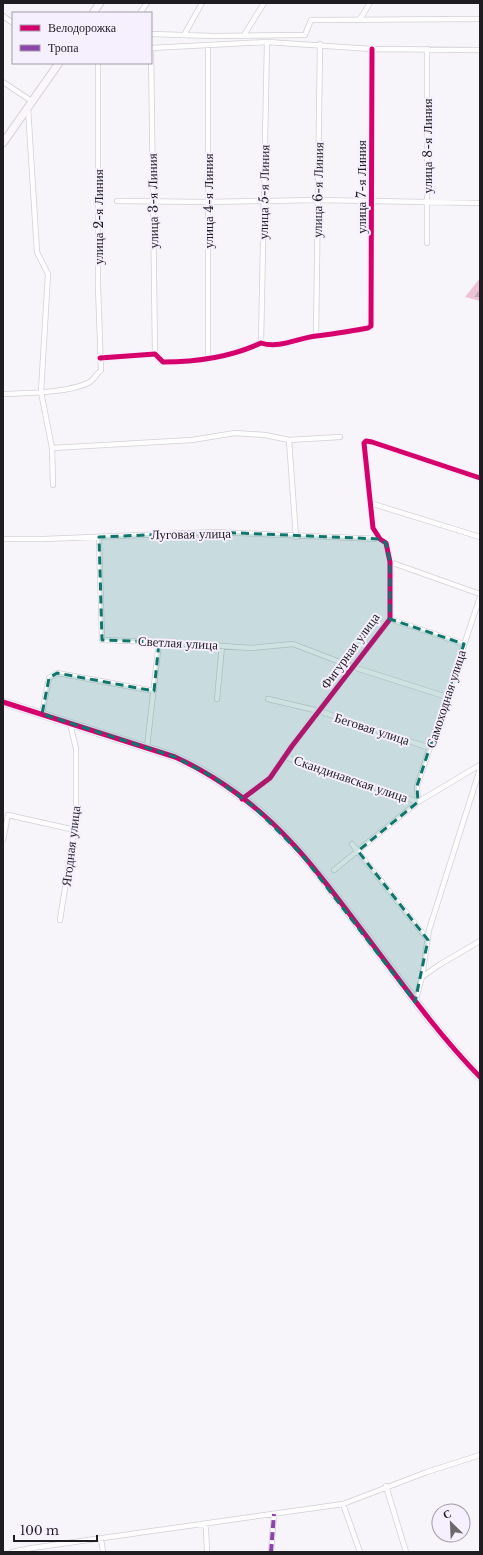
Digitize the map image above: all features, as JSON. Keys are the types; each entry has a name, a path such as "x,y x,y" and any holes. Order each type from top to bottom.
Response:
{"street":[{"path":"94,12 100,3"},
{"path":"141,12 147,3"},
{"path":"184,35 202,3"},
{"path":"244,34 264,3"},
{"path":"360,19 370,3"},
{"path":"3,16 12,22"},
{"path":"152,34 305,35 311,20 480,19"},
{"path":"152,48 267,42 372,48 480,50"},
{"name":"улица 5-я Линия","path":"261,343 267,42"},
{"name":"улица 6-я Линия","path":"316,336 320,44"},
{"name":"улица 4-я Линия","path":"208,45 208,358"},
{"name":"улица 7-я Линия","path":"316,336 368,328 371,326 372,48"},
{"name":"улица 8-я Линия","path":"427,49 427,243"},
{"path":"3,143 58,64"},
{"name":"улица 2-я Линия","path":"41,392 78,387 91,381 100,370 98,286 98,64"},
{"name":"улица 3-я Линия","path":"151,64 154,354"},
{"path":"3,82 33,102"},
{"path":"28,108 37,252 48,274 41,392 52,448 53,485"},
{"path":"117,201 208,202 317,200 480,203"},
{"path":"100,358 154,354 162,362 181,362 208,358 242,350 261,343 269,345 316,336"},
{"path":"3,394 41,392"},
{"path":"52,448 192,440 235,433 266,435 289,440 340,437"},
{"path":"289,440 296,537"},
{"name":"Фигурная улица","path":"242,799 270,778 285,756 390,619 390,562 386,543 380,539 373,528 364,443 366,441 372,442 480,478"},
{"path":"370,503 480,537"},
{"name":"Луговая улица","path":"3,538 44,539 215,532 296,537 380,539"},
{"name":"Светлая улица","path":"99,537 102,640 252,648 293,644 353,667 447,697"},
{"path":"390,562 480,594"},
{"name":"Самоходная улица","path":"418,802 417,786 480,597"},
{"path":"390,619 464,644"},
{"path":"147,747 159,642"},
{"path":"217,699 222,646"},
{"path":"42,714 49,678 56,673 154,692"},
{"name":"Беговая улица","path":"268,699 319,711 430,748"},
{"path":"3,702 175,757 193,765 213,777 242,799 278,829 298,850 338,899 416,1002 480,1077"},
{"name":"Ягодная улица","path":"60,920 76,818 76,749 70,723"},
{"name":"Скандинавская улица","path":"285,756 418,802"},
{"path":"334,870 418,802 480,765"},
{"path":"416,1002 422,977 429,930 480,769"},
{"path":"3,840 8,815 75,830"},
{"path":"352,844 428,940"},
{"path":"422,977 439,965 480,941"},
{"path":"12,1552 343,1504 386,1486 480,1455"},
{"path":"386,1486 406,1552"},
{"path":"343,1504 360,1552"},
{"path":"271,1552 274,1514"},
{"path":"204,1524 206,1529 207,1552"},
{"path":"101,1539 103,1552"}],"highlighted area":[{"path":"215,532 380,539 386,543 390,562 390,619 464,644 417,786 418,802 358,851 428,940 415,1002 302,855 254,807 213,777 175,757 42,714 49,678 57,673 154,691 159,642 102,640 99,537"}],"green space":[{"path":"480,278 480,301 465,297"}],"marked path":[{"path":"271,1552 274,1514"}],"cycle path":[{"path":"100,358 155,354 163,362 201,360 238,352 261,343 268,345 282,344 309,337 368,328 371,326 372,49"},
{"path":"242,799 270,778 292,746 390,619 390,562 386,543 380,539 373,528 364,443 366,441 372,442 480,478"},
{"path":"3,702 175,757 206,773 251,804 278,828 310,863 434,1025 480,1077"}]}
